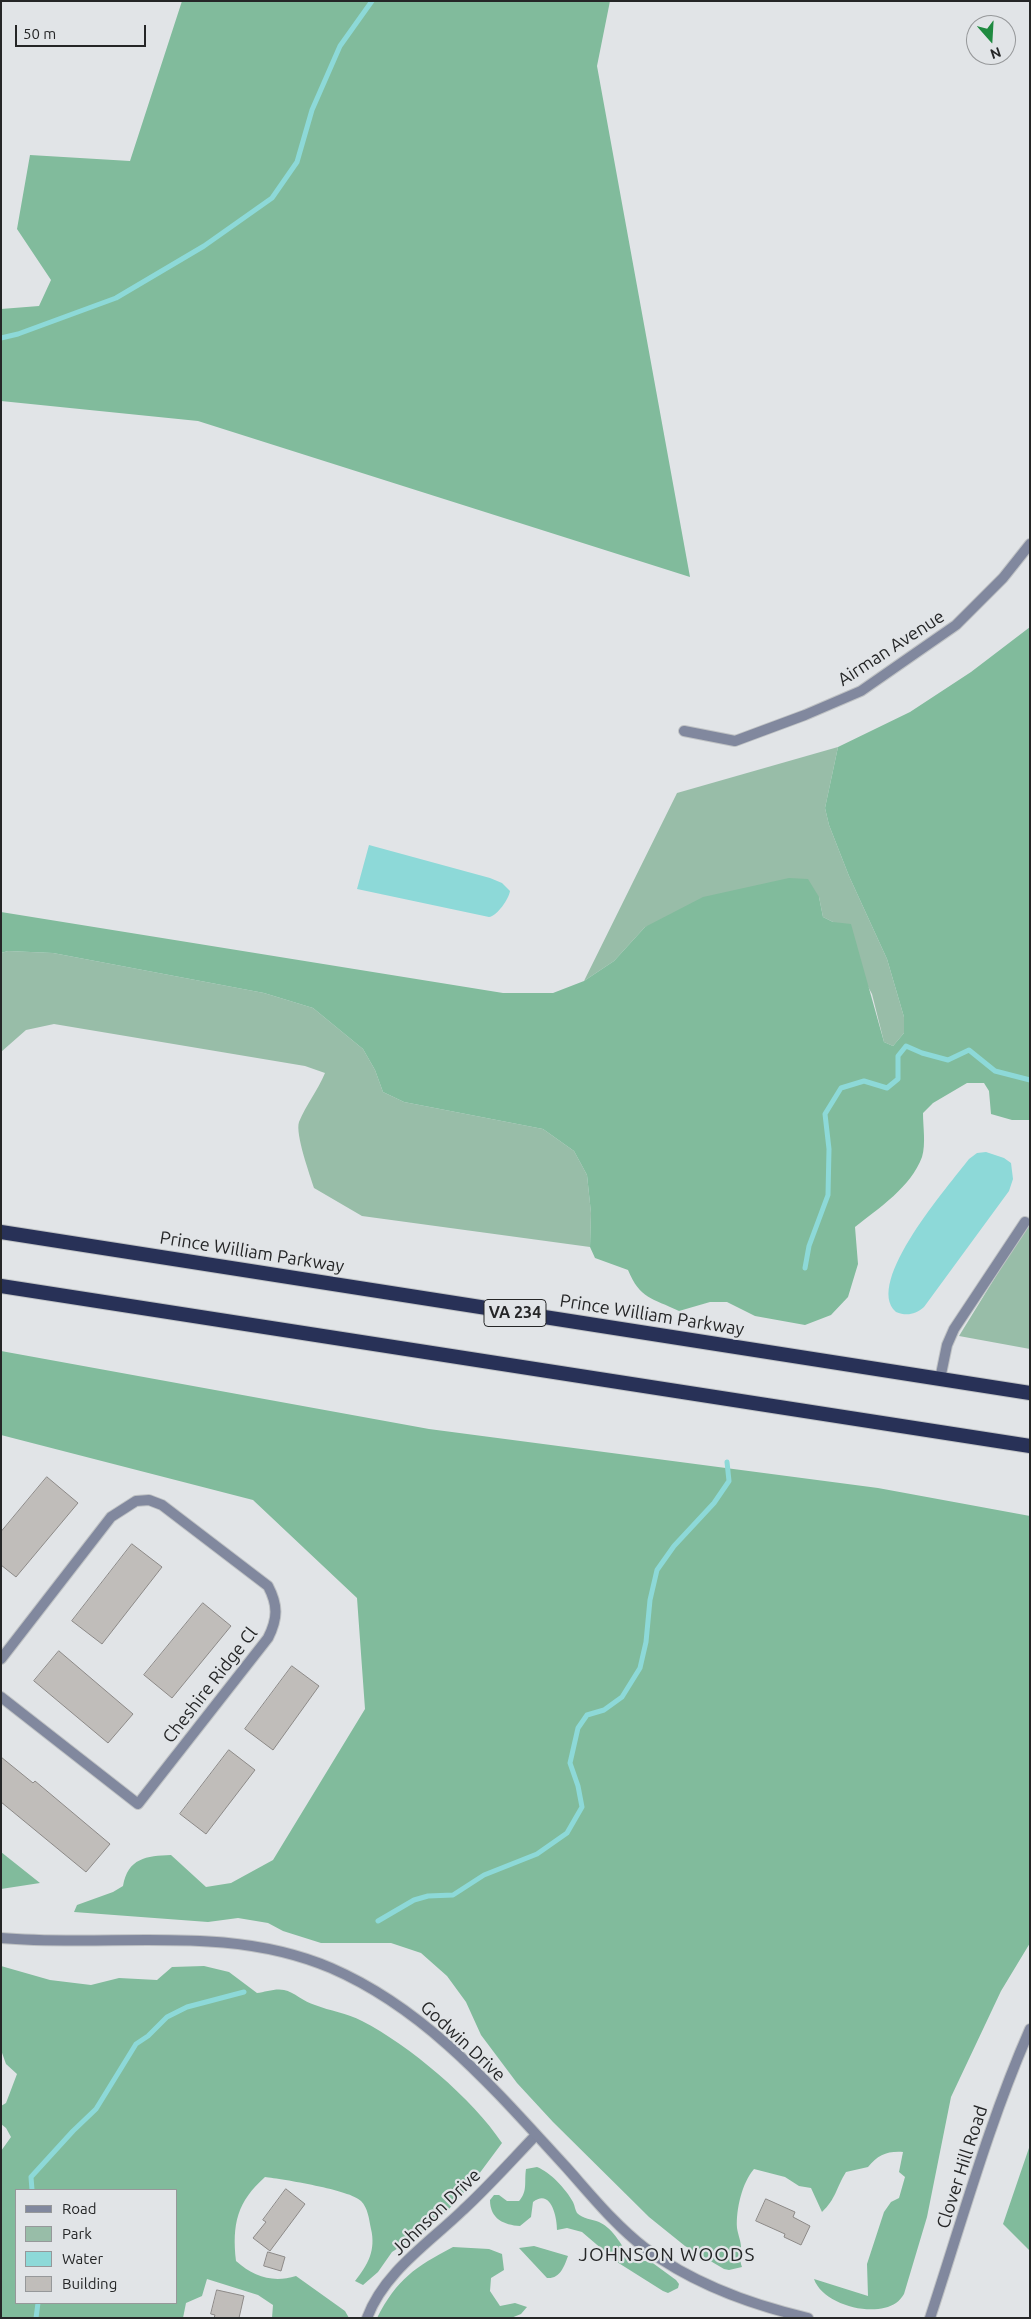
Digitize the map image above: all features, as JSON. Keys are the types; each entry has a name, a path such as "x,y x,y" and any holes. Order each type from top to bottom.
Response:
{"highway":[{"name":"Prince William Parkway","path":"1,1232 1030,1393"},
{"path":"1,1286 1030,1446"}],"street":[{"name":"Airman Avenue","path":"684,731 735,741 805,716 861,692 956,625 1003,578 1030,544"},
{"path":"940,1379 947,1345 954,1329 1025,1222"},
{"name":"Cheshire Ridge Cl","path":"1,1659 111,1517 136,1501 149,1500 162,1505 268,1586 274,1598 277,1611 274,1625 268,1638 138,1804 1,1696"},
{"name":"Godwin Drive","path":"1,1938 57,1940 187,1939 276,1950 315,1962 359,1981 414,2016 462,2058 618,2224 645,2248 675,2267 722,2290 766,2306 808,2318"},
{"name":"Clover Hill Road","path":"930,2318 992,2126 1014,2065 1030,2028"},
{"name":"Johnson Drive","path":"366,2318 372,2304 390,2278 465,2208 536,2135"}],"green space":[{"path":"182,1 610,1 597,66 690,577 198,421 1,401 1,309 39,306 51,280 17,229 30,155 130,161"},
{"path":"1030,627 1030,1120 1012,1120 991,1114 989,1091 984,1083 967,1083 933,1103 923,1113 924,1147 917,1168 893,1196 855,1227 858,1264 848,1297 831,1315 805,1325 755,1316 727,1302 710,1302 679,1311 654,1300 637,1287 628,1270 595,1258 590,1247 591,1213 587,1175 574,1151 543,1129 404,1102 383,1092 375,1070 363,1049 313,1008 264,993 53,953 8,951 1,953 1,912 503,993 553,993 584,981 614,961 645,927 703,897 789,878 808,879 819,897 823,917 833,922 851,924 884,1042 893,1046 904,1033 904,1017 887,959 849,876 829,825 825,808 838,747 910,712 971,672"},
{"path":"838,747 825,808 829,825 849,876 887,959 904,1017 904,1033 893,1046 884,1042 872,994 833,922 823,917 819,897 645,927 614,961 584,981 677,793"},
{"path":"8,951 53,953 264,993 313,1008 363,1049 375,1070 383,1092 404,1102 543,1129 574,1151 587,1175 591,1213 590,1247 362,1216 314,1188 298,1128 299,1122 325,1073 305,1066 54,1024 26,1030 1,1052 1,953"},
{"path":"1030,1206 1030,1349 959,1336 1028,1224"},
{"path":"1,1351 429,1429 878,1488 1030,1516 1030,1943 1001,1991 951,2097 927,2217 904,2294 896,2303 875,2309 850,2306 828,2296 819,2288 814,2279 868,2296 867,2264 884,2212 891,2202 899,2198 905,2177 899,2172 903,2152 892,2152 883,2155 875,2159 868,2167 846,2172 833,2198 822,2212 811,2188 799,2186 785,2177 754,2169 743,2189 738,2213 737,2228 741,2245 740,2259 742,2267 729,2270 724,2269 685,2246 649,2217 553,2122 517,2083 481,2035 466,2002 447,1976 421,1953 391,1943 321,1943 283,1931 268,1923 238,1918 208,1922 74,1912 77,1905 113,1892 123,1886 129,1869 140,1860 146,1858 171,1855 206,1887 231,1883 273,1860 365,1709 357,1598 253,1500 1,1435"},
{"path":"1,1852 40,1883 1,1889"},
{"path":"1,1966 50,1980 91,1985 119,1978 157,1980 172,1967 204,1966 229,1972 257,1993 278,1989 288,1991 311,2004 356,2018 380,2031 439,2074 490,2126 502,2143 473,2182 449,2209 421,2233 392,2252 378,2272 363,2285 355,2281 370,2257 372,2237 368,2214 361,2201 331,2189 265,2177 248,2195 238,2214 236,2225 236,2261 257,2275 272,2279 296,2276 345,2311 349,2318 272,2318 273,2305 258,2295 207,2279 202,2296 186,2303 183,2318 1,2318 1,2151 11,2137 6,2128 1,2124 1,2106 6,2103 17,2074 6,2064 1,2050"},
{"path":"1030,2145 1030,2251 1003,2224"},
{"path":"537,2167 552,2177 562,2187 570,2197 579,2215 599,2222 609,2229 618,2239 631,2261 650,2261 676,2280 679,2284 678,2288 668,2293 663,2291 617,2262 582,2232 567,2228 557,2230 552,2206 549,2201 544,2199 533,2202 531,2217 520,2226 499,2220 492,2212 490,2200 494,2195 499,2195 507,2201 519,2201 525,2190 526,2169"},
{"path":"534,2246 568,2256 563,2268 555,2277 547,2278 519,2248"},
{"path":"453,2247 489,2249 502,2254 504,2270 491,2278 490,2291 500,2306 515,2303 527,2307 521,2314 511,2318 377,2318 392,2293 408,2275"}],"water":[{"path":"369,845 490,878 502,883 510,891 509,894 499,910 489,917 357,889"},
{"path":"986,1152 1004,1158 1011,1163 1013,1179 1009,1191 924,1307 910,1314 896,1312 889,1298 891,1279 900,1257 929,1211 969,1159 977,1153"}],"building":[{"path":"47,1477 78,1503 16,1577 1,1565 1,1532"},
{"path":"132,1544 162,1567 102,1644 72,1621"},
{"path":"203,1603 231,1626 172,1698 144,1675"},
{"path":"59,1651 133,1714 108,1743 34,1681"},
{"path":"292,1666 319,1686 273,1750 245,1729"},
{"path":"229,1750 255,1770 206,1834 180,1814"},
{"path":"1,1757 33,1783 35,1781 110,1844 86,1872 1,1802"},
{"path":"286,2189 305,2204 270,2251 253,2238 266,2222 263,2220"},
{"path":"766,2199 795,2212 793,2217 810,2226 801,2245 784,2237 785,2234 756,2221"},
{"path":"268,2252 285,2257 281,2271 264,2266"},
{"path":"217,2290 244,2296 239,2318 214,2318 215,2315 211,2314"}],"waterway":[{"path":"1,338 18,334 116,298 204,246 272,198 297,162 312,110 340,46 372,1"},
{"path":"805,1268 809,1246 828,1195 829,1149 825,1114 841,1088 864,1081 887,1088 898,1079 898,1056 906,1046 922,1053 948,1060 969,1050 995,1071 1030,1080"},
{"path":"378,1921 414,1900 428,1896 453,1895 484,1875 537,1854 567,1833 582,1807 578,1786 570,1763 578,1728 587,1715 604,1710 622,1697 640,1668 646,1642 650,1600 657,1570 674,1546 714,1503 729,1481 727,1462"},
{"path":"32,2189 31,2177 96,2109 136,2044 148,2036 167,2017 187,2007 244,1992"},
{"path":"36,2318 38,2304"}],"district":[{"name":"JOHNSON WOODS","path":"667,2255"}]}
